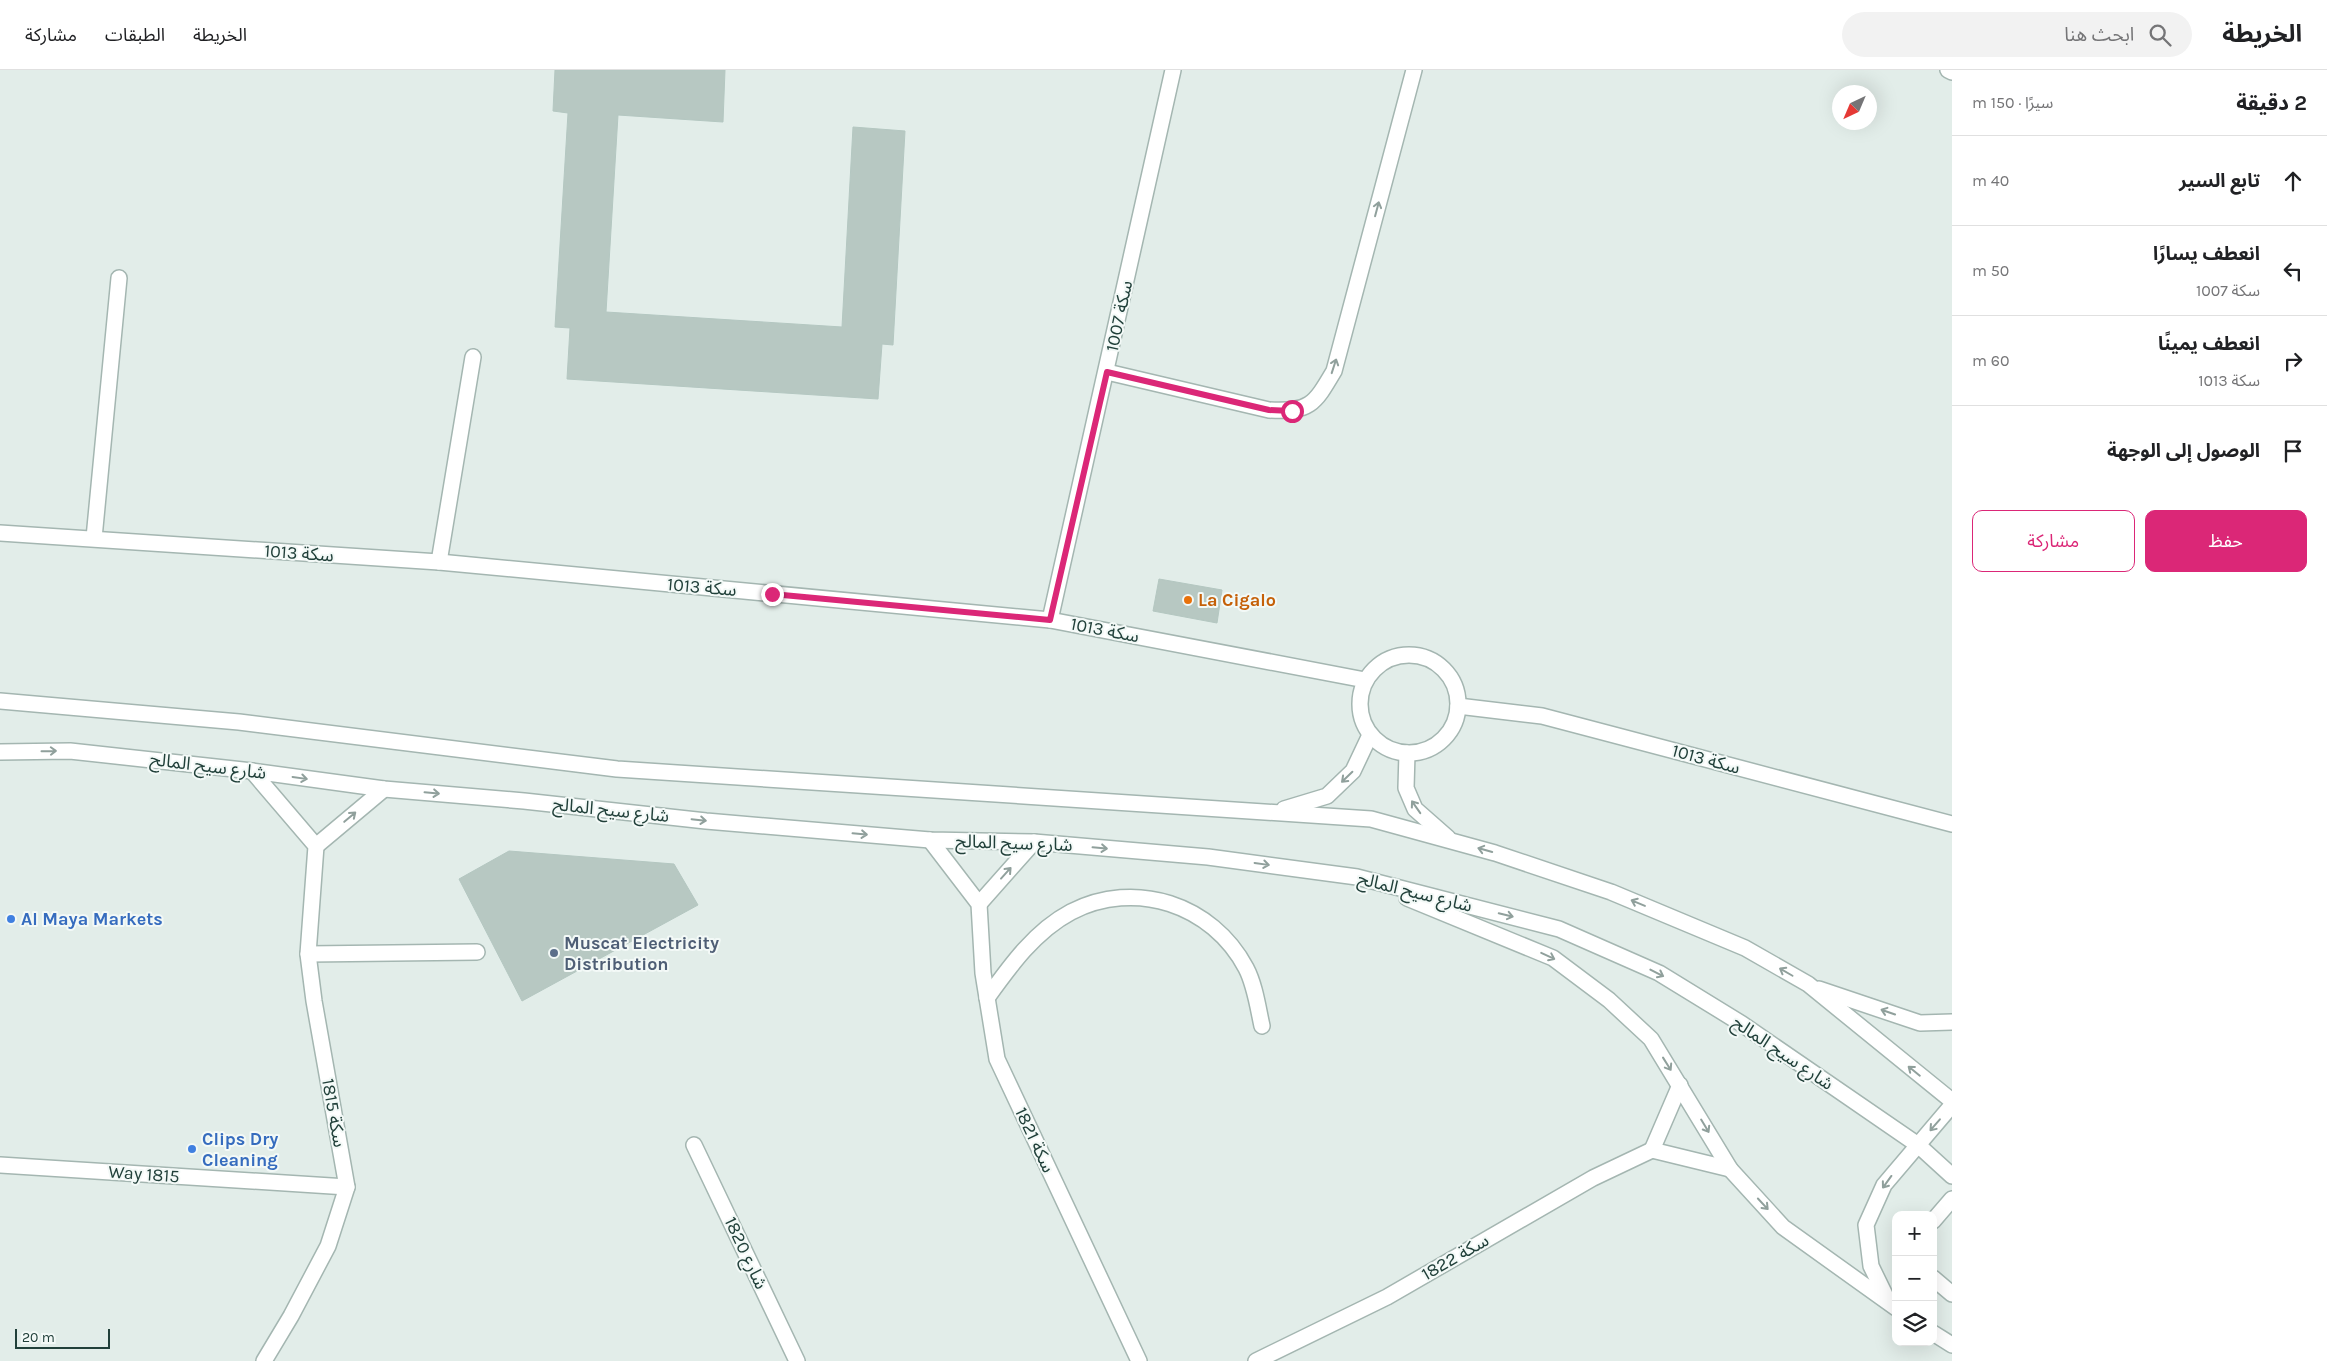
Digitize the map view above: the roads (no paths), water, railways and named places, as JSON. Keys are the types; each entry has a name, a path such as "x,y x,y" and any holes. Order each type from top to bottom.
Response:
{"street":[{"name":"سكة 1007","path":"1050,620 1107,372 1173,70"},
{"path":"1107,372 1269,410 1292,411 1308,406 1322,392 1334,371 1414,70"},
{"path":"1948,70 1952,72"},
{"path":"94,538 120,278"},
{"path":"439,562 473,357"},
{"name":"سكة 1013","path":"0,533 439,562 1050,620 1365,680"},
{"path":"1406,655 1423,657 1434,662 1448,673 1455,689 1458,706 1457,716 1450,731 1438,744 1424,751 1407,753 1390,750 1370,735 1362,720 1360,697 1365,680 1375,668 1390,658 1406,655"},
{"path":"0,701 239,722 617,769 1371,818 1495,853 1611,892 1745,948 1808,984 1952,1101"},
{"name":"سكة 1013","path":"1458,706 1542,716 1952,824"},
{"path":"1273,812 1327,796 1353,771 1370,735"},
{"name":"شارع سيح المالح","path":"0,752 70,750 252,771 384,789 524,800 706,821 930,840 1034,842 1208,857 1357,877 1559,929 1659,973 1742,1024 1918,1145 1952,1176"},
{"path":"1407,753 1406,788 1415,809 1451,841"},
{"path":"252,771 316,846 384,789"},
{"path":"930,840 978,904 1034,842"},
{"name":"سكة 1815","path":"264,1361 291,1316 328,1246 347,1187 314,1001 308,954 316,846"},
{"path":"1357,877 1554,958 1610,1000 1651,1039 1730,1168 1783,1227 1892,1305"},
{"path":"987,998 1017,957 1046,930 1070,913 1100,899 1128,896 1165,902 1192,912 1225,938 1246,969 1262,1026"},
{"name":"سكة 1821","path":"978,904 983,973 997,1059 1140,1361"},
{"path":"308,954 477,952"},
{"path":"1808,984 1920,1024 1952,1022"},
{"path":"1680,1084 1652,1150 1730,1168"},
{"path":"1892,1305 1871,1266 1866,1225 1884,1185 1952,1105"},
{"name":"1820 شارع","path":"694,1145 797,1361"},
{"name":"سكة 1822","path":"1256,1361 1387,1297 1594,1178 1652,1150"},
{"name":"Way 1815","path":"0,1165 347,1187"},
{"path":"1937,1216 1952,1199"},
{"path":"1937,1281 1952,1294"},
{"path":"1937,1336 1952,1345"}],"place":[{"name":"La Cigalo","path":"1188,600"},
{"name":"Al Maya Markets","path":"11,919"},
{"name":"Muscat Electricity Distribution","path":"554,953"},
{"name":"Clips Dry Cleaning","path":"192,1149"}]}
